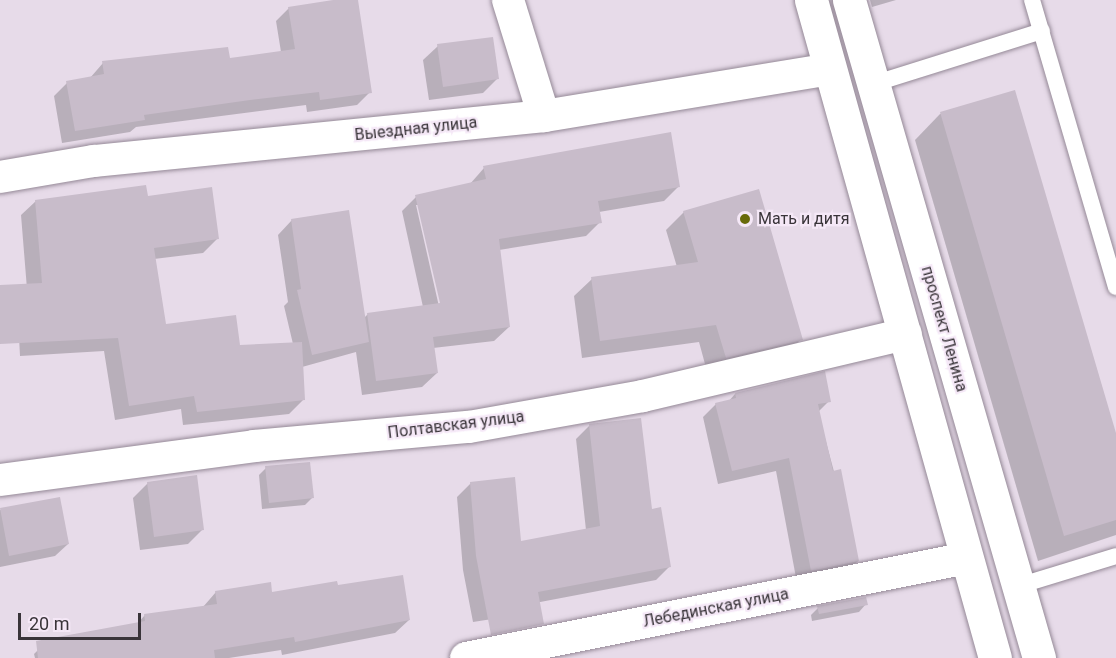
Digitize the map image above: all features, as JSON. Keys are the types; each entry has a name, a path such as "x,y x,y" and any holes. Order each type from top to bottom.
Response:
{"main road":[{"path":"811,0 995,658"},
{"name":"проспект Ленина","path":"849,0 1039,658"}],"street":[{"path":"508,0 544,116"},
{"name":"Выездная улица","path":"0,177 94,161 544,116 830,69"},
{"name":"Полтавская улица","path":"0,480 254,446 470,427 643,396 906,334"},
{"name":"Лебединская улица","path":"466,658 967,558"}],"lane":[{"path":"1032,0 1116,287"},
{"path":"873,84 1042,31"},
{"path":"1018,586 1116,556"}],"building":[{"path":"333,0 358,0 372,93 320,100 319,92 250,100 144,115 145,120 75,131 66,81 104,74 102,61 228,47 230,58 295,49 288,7"},
{"path":"493,37 499,79 443,87 437,44"},
{"path":"1015,90 1116,433 1116,520 1064,536 940,112"},
{"path":"671,132 680,187 598,201 602,223 499,239 510,327 433,337 438,373 376,381 367,313 440,303 415,195 486,179 483,166"},
{"path":"146,185 148,196 212,187 219,239 154,248 166,324 236,315 240,345 302,342 305,400 197,412 194,396 129,406 118,338 0,344 0,285 42,283 35,200"},
{"path":"759,189 803,340 726,358 716,325 600,341 591,277 698,262 683,211"},
{"path":"349,210 369,342 312,355 297,290 301,289 291,219"},
{"path":"825,371 831,402 818,404 833,471 841,469 859,561 811,571 789,458 732,471 715,403 736,398 735,393"},
{"path":"641,418 652,509 661,507 671,567 538,592 544,624 491,635 476,556 470,482 515,477 521,541 600,526 589,424"},
{"path":"310,462 314,498 269,503 265,466"},
{"path":"197,475 204,530 154,537 147,482"},
{"path":"60,497 69,544 9,556 0,508"},
{"path":"403,575 410,620 295,642 294,637 214,650 215,658 38,658 36,641 145,621 144,614 217,604 215,591 271,582 272,592 337,581 338,585"},
{"path":"866,597 868,605 819,614 817,606"}],"place":[{"name":"Мать и дитя","path":"745,219"}]}
